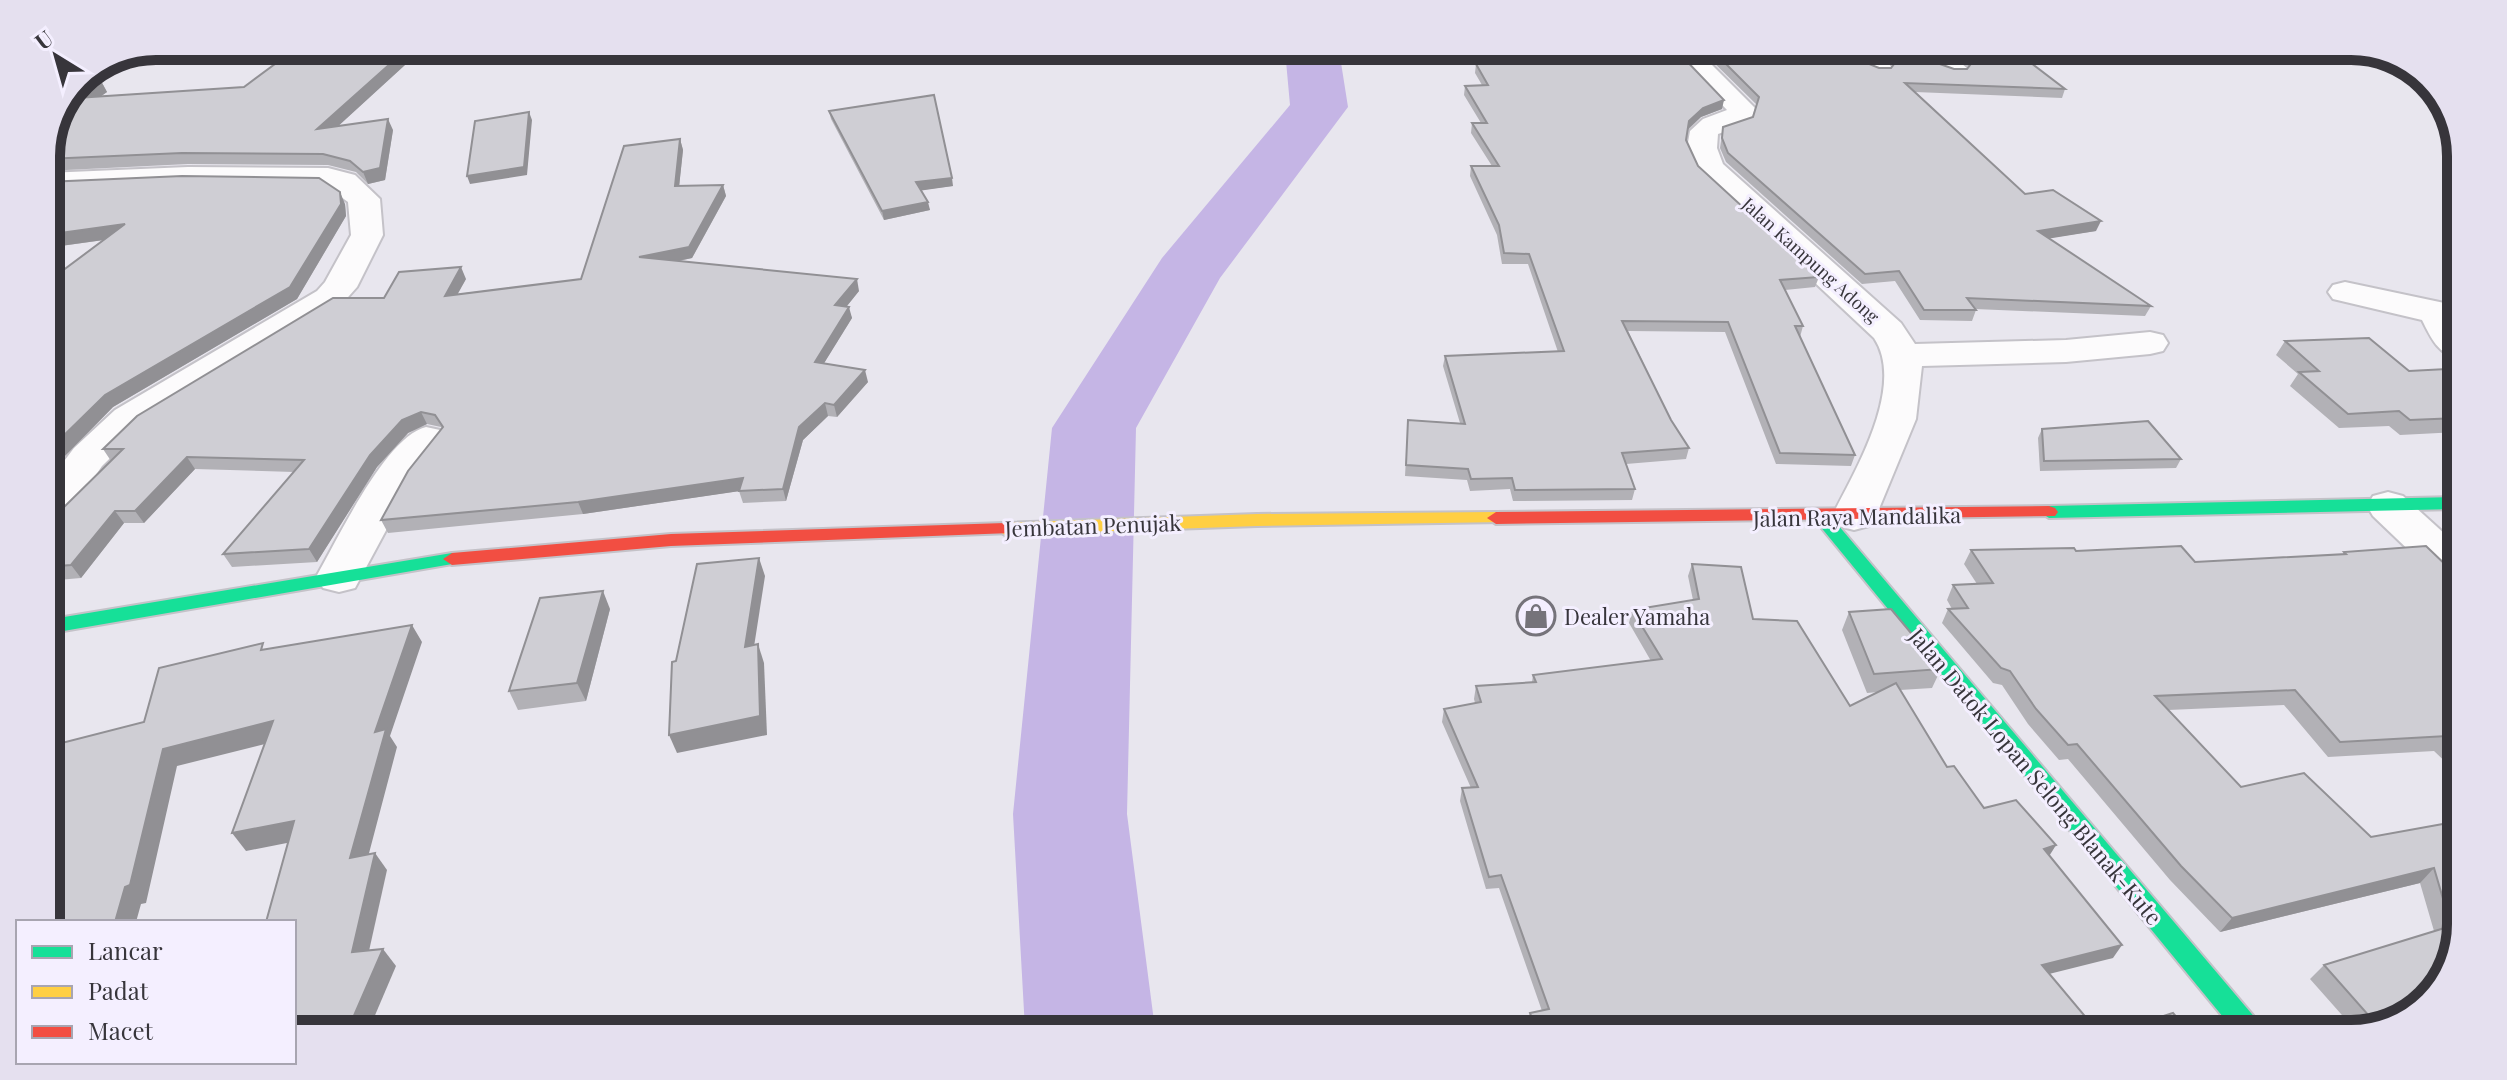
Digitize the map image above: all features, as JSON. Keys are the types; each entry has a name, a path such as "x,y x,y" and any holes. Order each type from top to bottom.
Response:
{"main road":[{"name":"Jalan Raya Mandalika","path":"1257,520 1837,516 2447,503"},
{"name":"Jalan Datok Lopan Selong Blanak-Kute","path":"1837,516 2242,1020"},
{"name":"Jembatan Penujak","path":"60,625 432,561 533,550 671,540 930,529 1257,520"}],"street":[{"name":"Jalan Kampung Adong","path":"1693,60 1741,108 1740,117 1704,131 1702,148 1710,168 1888,331 1903,355"},
{"path":"1942,60 1955,69"},
{"path":"60,181 188,176 328,177 344,182 364,199 367,235 340,287 329,298 129,418 88,457 60,496"},
{"path":"2345,292 2436,312 2447,334"},
{"path":"1837,516 1882,457 1896,415 1903,355 2066,351 2150,343"},
{"path":"339,577 394,477 426,439"},
{"path":"2388,506 2447,561"}],"building":[{"path":"280,60 394,60 317,129 388,119 380,168 363,172 350,161 323,154 182,153 60,158 63,131 80,98 244,87"},
{"path":"1490,60 1686,60 1724,100 1703,108 1689,121 1686,140 1698,166 1819,277 1780,280 1803,326 1795,326 1855,455 1780,453 1728,322 1622,321 1671,420 1689,448 1622,453 1635,489 1515,490 1512,478 1471,479 1468,469 1406,465 1408,420 1465,424 1445,356 1564,351 1529,254 1504,253 1499,225 1471,166 1499,166 1472,123 1487,123 1465,86 1488,85 1476,64 1492,64"},
{"path":"1722,60 1866,60 1879,68 1891,68 1897,60 1935,60 1954,69 1967,69 1974,60 2027,60 2065,89 1905,83 2025,194 2053,190 2101,221 2038,231 2151,306 1967,298 1976,310 1924,310 1899,271 1865,274 1728,153 1722,138 1723,127 1753,117 1759,97"},
{"path":"934,95 952,178 916,182 928,202 882,211 829,111"},
{"path":"529,112 524,167 467,176 475,121"},
{"path":"680,139 675,186 723,185 689,247 639,257 857,279 835,305 849,307 815,362 865,370 834,405 825,403 799,427 783,489 739,491 743,478 578,502 381,520 408,471 443,427 435,415 421,412 402,420 370,455 309,549 223,554 304,460 187,457 135,511 115,511 71,565 60,566 60,511 123,449 103,449 137,416 333,298 384,298 399,272 461,267 445,296 581,279 624,146"},
{"path":"182,176 319,178 340,192 341,204 290,287 105,395 60,439 60,273 125,224 60,233 60,181"},
{"path":"2369,338 2409,371 2447,369 2447,418 2410,420 2399,411 2348,414 2299,372 2319,371 2285,341"},
{"path":"2148,421 2181,459 2044,461 2042,429"},
{"path":"2181,546 2195,562 2346,554 2344,552 2426,546 2447,566 2447,736 2340,742 2295,690 2155,696 2241,787 2304,773 2371,837 2447,823 2447,912 2434,868 2232,918 2181,866 2077,744 2068,745 2036,709 2010,671 2001,668 1948,609 1968,608 1953,585 1993,583 1971,550 2074,548 2076,551"},
{"path":"759,558 745,647 758,644 760,716 669,735 672,662 676,661 697,564"},
{"path":"1692,564 1741,567 1753,619 1797,621 1850,706 1896,683 1947,767 1954,766 1984,808 2016,800 2056,845 2044,849 2122,945 2042,965 2088,1020 1533,1020 1530,1013 1549,1009 1501,875 1489,877 1462,788 1478,787 1444,709 1481,702 1476,686 1536,682 1533,675 1662,659 1632,610 1699,599"},
{"path":"603,591 577,683 509,691 540,598"},
{"path":"1891,609 1941,669 1874,674 1849,612"},
{"path":"412,625 375,732 386,729 350,858 375,853 352,952 383,949 352,1020 296,1020 296,920 267,920 294,821 232,833 273,721 163,749 130,885 125,887 116,920 60,920 60,743 144,722 159,668 263,643 261,650"},
{"path":"2447,927 2440,961 2431,977 2404,1004 2376,1017 2371,1018 2324,965"},
{"path":"2173,1013 2179,1020 2151,1020"}],"waterway":[{"path":"1089,1020 1070,814 1094,428 1187,273 1319,107 1313,60"}],"traffic: fast":[{"path":"2049,512 2447,503"},
{"path":"1821,516 2241,1020"},
{"path":"60,625 452,559"}],"traffic: slow":[{"path":"1005,529 1257,520 1496,518"}],"traffic: jam":[{"path":"1496,518 2049,512"},
{"path":"452,559 671,540 1005,529"}],"place":[{"name":"Dealer Yamaha","path":"1536,616"}]}
